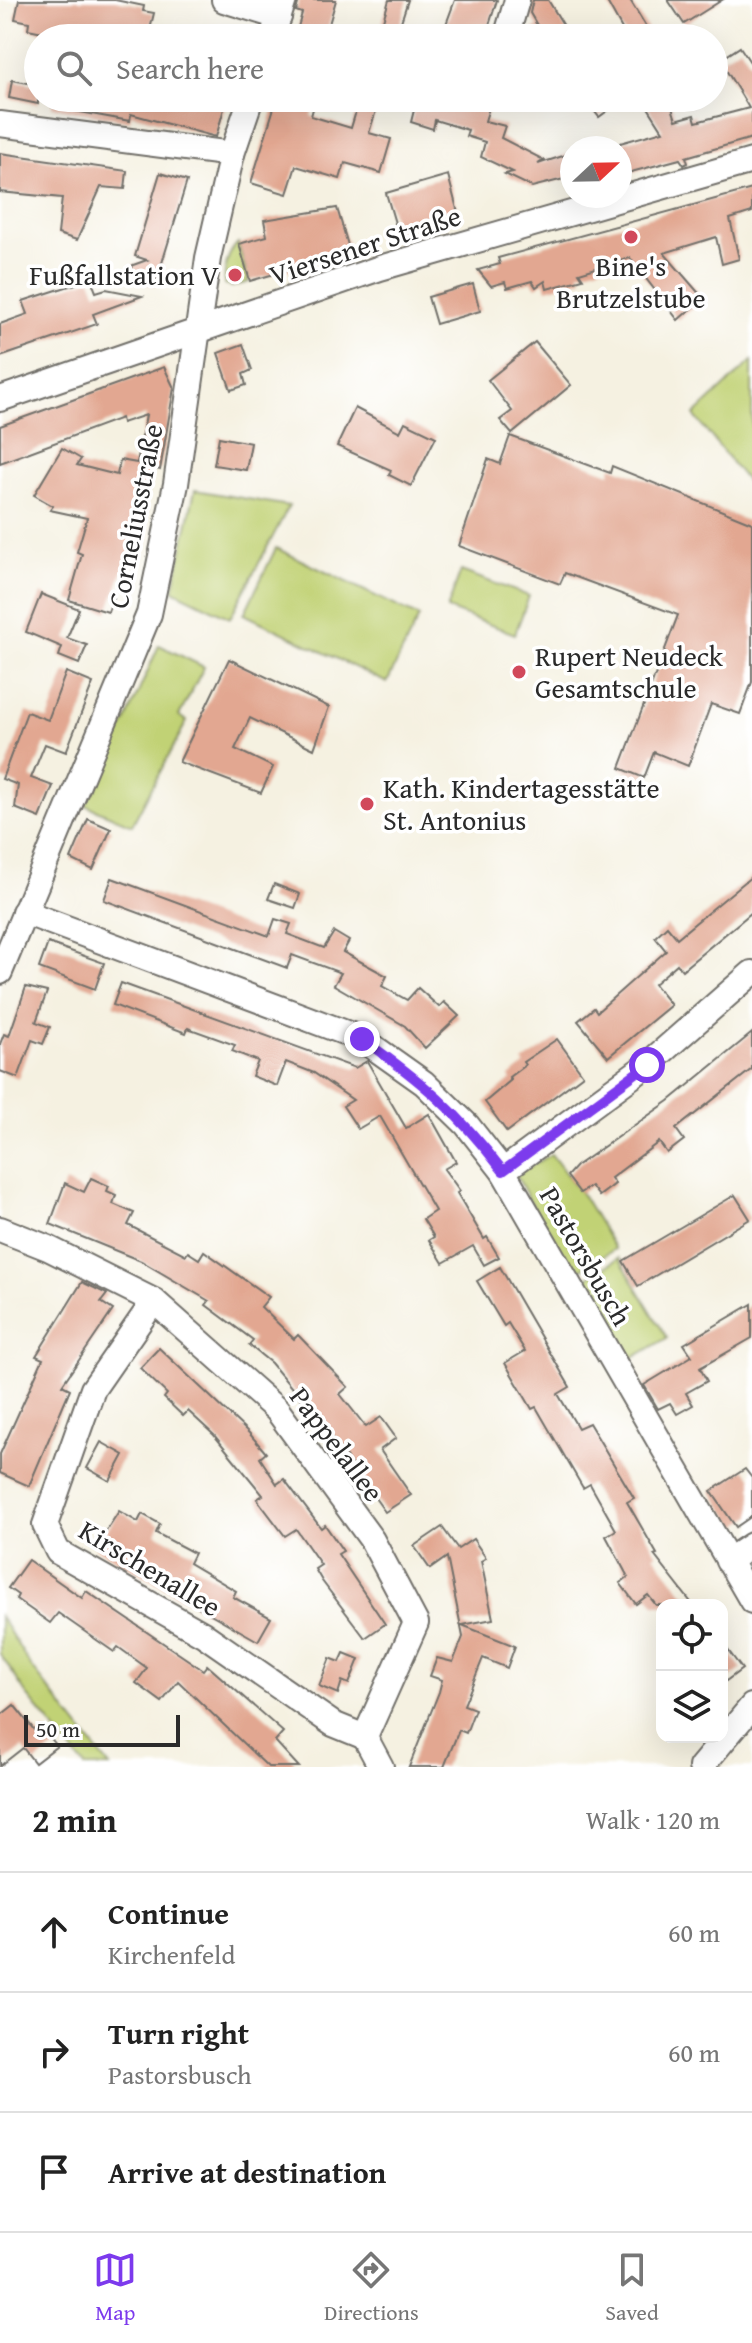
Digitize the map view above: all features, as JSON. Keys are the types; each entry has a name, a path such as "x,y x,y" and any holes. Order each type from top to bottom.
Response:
{"street":[{"path":"224,0 278,18"},
{"path":"510,24 517,0"},
{"name":"Corneliusstraße","path":"0,972 5,940 24,912 149,614 176,484 208,258 232,154 246,112"},
{"path":"0,124 232,154"},
{"name":"Viersener Straße","path":"0,399 380,268 752,161"},
{"name":"Pastorsbusch","path":"24,912 362,1039 424,1083 467,1125 503,1171 752,1601"},
{"path":"503,1171 647,1065 752,973"},
{"name":"Pappelallee","path":"0,1229 48,1248 154,1301 277,1410 372,1540 416,1623 365,1737"},
{"name":"Kirschenallee","path":"154,1301 93,1389 45,1525 58,1552 203,1634 333,1724 365,1737"},
{"path":"728,1561 752,1545"},
{"path":"701,1767 752,1706"},
{"path":"365,1737 381,1767"}],"green space":[{"path":"238,243 249,282 232,287 225,284 225,273 229,256"},
{"path":"752,361 752,488 694,415"},
{"path":"195,490 289,506 230,618 173,590"},
{"path":"276,548 419,617 387,683 244,614"},
{"path":"461,571 529,596 515,634 447,609"},
{"path":"159,645 204,667 179,716 187,721 132,825 83,804 96,789"},
{"path":"551,1154 585,1199 615,1249 570,1276 516,1175"},
{"path":"619,1258 667,1338 621,1365 576,1285"},
{"path":"0,1616 30,1665 110,1767 85,1767 29,1698 0,1654"}],"building":[{"path":"19,0 115,0 144,6 143,11 154,13 151,24 29,24 15,19"},
{"path":"299,0 336,0 329,24 299,24 302,13 296,11"},
{"path":"389,0 408,0 400,24 382,24"},
{"path":"455,0 497,0 489,24 446,24"},
{"path":"533,0 548,0 563,24 536,24 530,13"},
{"path":"606,0 630,0 645,24 619,24"},
{"path":"668,0 722,0 684,24"},
{"path":"740,47 752,65 752,138 686,157 688,163 684,165 680,159 632,172 632,140 663,131 651,112 673,112 676,120 694,115 696,122 749,108 728,73 728,55"},
{"path":"12,80 24,82 24,101 9,98"},
{"path":"80,112 223,112 216,137 131,114 130,121"},
{"path":"273,112 312,112 311,116 351,128 356,112 376,112 369,133 391,139 381,173 345,163 340,179 296,166 287,194 251,183"},
{"path":"414,112 488,112 485,121 505,126 501,138 544,160 538,164 560,157 560,180 532,187 505,174 513,172 481,157 485,142 466,136 468,130 435,120 433,129 411,122"},
{"path":"0,153 127,171 125,189 101,187 77,240 58,234 62,198 0,192"},
{"path":"160,173 187,181 155,286 129,278 133,265 147,260 135,256"},
{"path":"448,175 458,213 397,230 386,193"},
{"path":"752,189 752,212 730,219 739,259 722,264 716,237 664,253 703,298 678,320 630,258 579,273 583,279 547,289 545,281 536,287 532,281 507,288 505,282 491,286 478,270 500,264 498,258"},
{"path":"337,208 350,252 250,281 239,244 267,236 264,220"},
{"path":"91,279 96,292 106,289 142,296 93,314 97,324 0,357 0,324 28,314 23,301"},
{"path":"473,284 480,311 436,324 428,297"},
{"path":"535,342 571,385 512,434 500,420 512,411 488,380"},
{"path":"243,344 252,370 243,374 246,385 231,390 218,353"},
{"path":"164,367 174,388 160,470 153,468 142,518 108,612 69,600 82,554 77,552 87,518 50,510 53,506 34,495 62,448 81,459 77,465 117,475 120,460 137,463 146,415 122,423 121,418 0,463 0,426"},
{"path":"355,408 400,432 405,422 436,437 411,486 389,475 391,470 337,446"},
{"path":"510,436 610,473 612,466 752,523 752,682 740,714 711,704 688,766 654,752 644,778 620,768 678,615 565,573 560,584 459,546 488,459 500,464"},
{"path":"219,437 251,443 246,470 214,465"},
{"path":"41,594 79,609 67,638 87,645 79,664 59,656 62,647 26,632"},
{"path":"229,659 329,707 314,749 250,718 235,749 273,767 261,793 179,762"},
{"path":"66,672 93,683 66,752 45,744 31,778 53,786 40,818 15,808 18,785 2,779 27,712 48,720"},
{"path":"88,819 111,829 93,870 71,859"},
{"path":"752,876 752,912 682,970 677,964 654,984 671,1005 608,1057 578,1021 594,1008 597,1012 666,951 655,937 667,926 677,938"},
{"path":"112,878 269,936 275,919 291,924 287,934 324,948 334,932 349,941 343,952 387,976 382,986 407,1000 418,988 439,1007 444,1002 459,1016 425,1048 405,1026 334,985 341,973 292,955 287,968 104,900"},
{"path":"274,884 300,894 295,908 268,899"},
{"path":"48,943 104,963 95,989 39,968"},
{"path":"121,983 355,1068 367,1061 406,1128 429,1114 456,1162 444,1169 460,1191 457,1193 484,1239 487,1237 499,1257 484,1265 473,1246 443,1263 429,1240 434,1237 423,1219 435,1211 380,1116 358,1129 343,1106 353,1100 314,1073 286,1062 277,1086 252,1076 258,1061 232,1051 235,1045 188,1028 186,1033 113,1005"},
{"path":"26,987 47,992 36,1022 50,1027 43,1044 32,1040 18,1078 0,1071 0,1044 4,1034 9,1036"},
{"path":"752,1033 752,1069 676,1129 684,1140 667,1153 659,1142 611,1178 615,1184 599,1196 591,1186 580,1193 567,1176 576,1166 669,1101"},
{"path":"557,1039 583,1075 507,1132 485,1102 511,1080 509,1077 525,1065 523,1062"},
{"path":"91,1178 109,1186 107,1191 116,1195 113,1204 134,1213 128,1225 186,1255 188,1252 199,1259 204,1251 269,1297 261,1307 294,1339 298,1335 348,1387 340,1394 366,1427 381,1417 396,1438 380,1450 411,1495 385,1512 323,1425 271,1363 249,1345 253,1340 206,1305 209,1301 141,1261 50,1224 65,1183 84,1192"},
{"path":"735,1195 750,1219 638,1286 623,1261"},
{"path":"500,1267 570,1387 558,1394 578,1428 589,1423 634,1498 627,1502 657,1554 654,1555 688,1599 656,1599 656,1605 648,1595 636,1604 620,1583 628,1577 606,1536 616,1530 590,1484 583,1488 536,1407 532,1409 505,1363 525,1351 508,1323 504,1326 477,1281"},
{"path":"82,1282 107,1294 101,1302 113,1310 62,1385 70,1389 29,1486 0,1473 0,1454 43,1359 36,1356"},
{"path":"752,1304 752,1338 700,1368 707,1381 686,1393 693,1405 677,1414 670,1403 658,1409 644,1385 692,1356 684,1344"},
{"path":"159,1348 249,1433 266,1453 260,1458 277,1484 284,1479 321,1528 325,1525 343,1551 338,1554 385,1624 365,1638 322,1581 315,1569 321,1565 296,1529 285,1536 257,1499 263,1495 214,1435 188,1411 183,1416 164,1398 167,1394 140,1368"},
{"path":"101,1442 124,1455 110,1481 87,1468"},
{"path":"745,1469 752,1478 752,1516 736,1527 711,1491"},
{"path":"119,1511 138,1522 142,1514 160,1524 156,1533 194,1553 189,1563 236,1591 233,1597 271,1618 258,1641 95,1548"},
{"path":"442,1527 458,1549 473,1539 486,1558 481,1561 493,1619 462,1625 515,1646 507,1668 483,1658 464,1705 475,1709 466,1733 459,1730 444,1767 409,1767 439,1692 442,1680 430,1676 437,1658 453,1662 463,1637 447,1557 430,1569 414,1546"},
{"path":"28,1560 82,1598 86,1591 203,1670 207,1665 283,1732 275,1741 299,1767 268,1767 178,1681 162,1702 136,1683 147,1668 118,1647 114,1652 58,1613 50,1623 16,1599 18,1595 8,1588"},
{"path":"728,1650 742,1669 728,1680"},
{"path":"344,1653 359,1659 349,1684 342,1681 338,1694 319,1686 330,1658 340,1662"},
{"path":"14,1705 39,1736 45,1731 57,1746 35,1763 23,1748 0,1766 0,1716"}],"place":[{"name":"Bine's Brutzelstube","path":"631,237"},
{"name":"Fußfallstation V","path":"235,275"},
{"name":"Rupert Neudeck Gesamtschule","path":"519,672"},
{"name":"Kath. Kindertagesstätte St. Antonius","path":"367,804"}],"route":[{"path":"362,1039 424,1083 467,1125 503,1171 647,1065"}]}
